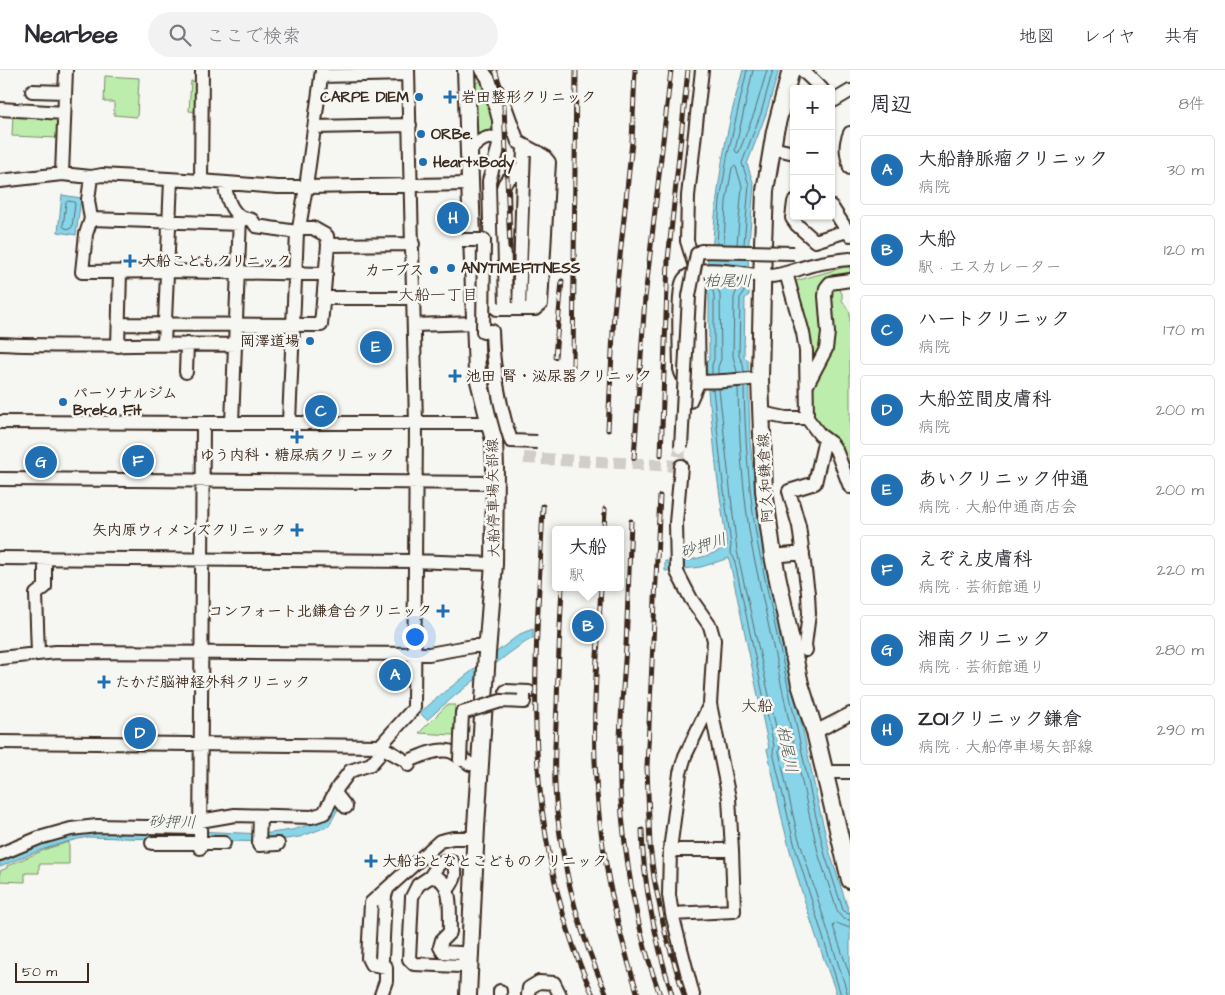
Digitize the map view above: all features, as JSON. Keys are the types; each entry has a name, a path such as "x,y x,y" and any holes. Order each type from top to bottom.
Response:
{"main road":[{"name":"大船停車場矢部線","path":"466,70 477,373 494,440 495,483 494,564 475,838 468,995"},
{"name":"阿久和鎌倉線","path":"791,70 772,148 765,191 756,274 756,378 761,414 764,491 773,556 800,684 815,732 850,880"}],"street":[{"path":"62,174 66,70"},
{"path":"201,181 202,70"},
{"path":"690,401 700,381 698,327 700,283 687,241 688,196 702,70"},
{"path":"802,70 818,85"},
{"path":"200,837 235,815 312,817 324,812 350,771 371,764 414,708 416,424 408,72 322,73 298,230 292,325 290,422"},
{"path":"485,75 496,89 505,106 515,137 524,146 519,309"},
{"path":"485,75 500,120 499,147 489,180 492,304 497,309 519,309"},
{"path":"32,91 65,92"},
{"path":"835,99 850,91"},
{"path":"0,109 64,113"},
{"path":"314,127 410,125"},
{"path":"850,133 846,141 846,152 850,168"},
{"path":"469,151 477,143 491,137 496,138 499,147"},
{"path":"499,147 508,145 524,146 538,152 519,309"},
{"path":"772,148 790,152"},
{"path":"519,309 503,188 506,181 516,175 523,165"},
{"path":"0,181 62,174 278,187 470,184"},
{"path":"91,177 88,200 90,219 86,234 82,272 167,271 326,274"},
{"path":"164,344 172,180"},
{"path":"224,183 233,211 240,221 232,423"},
{"path":"793,220 796,225 815,240 849,233 835,212"},
{"path":"90,219 169,222 252,220 256,226 298,230 312,228 327,236 322,326 119,324"},
{"path":"462,240 484,240 483,332 492,331 494,373 511,441 537,442"},
{"path":"328,245 413,244"},
{"path":"682,447 689,296 696,268 697,254 701,251 794,254"},
{"path":"696,268 756,274 786,273 827,262 850,259"},
{"path":"696,268 685,279 681,289 680,369 682,376 686,380 700,381 756,378"},
{"path":"118,346 120,272"},
{"path":"786,273 803,334 806,352 807,418 820,436 832,444 836,450 850,487"},
{"path":"806,387 826,349 828,333 826,288 830,283 850,280"},
{"path":"324,298 414,298"},
{"path":"414,325 475,323"},
{"path":"0,344 236,345"},
{"path":"186,372 187,344"},
{"path":"761,414 786,418 807,418"},
{"path":"0,422 490,423"},
{"path":"200,837 203,423"},
{"path":"806,650 809,614 803,554 799,526 789,491 816,483 825,439"},
{"path":"672,914 734,911 729,798 710,704 714,640 710,626 691,598 676,567 676,523 681,466"},
{"path":"0,479 495,483"},
{"path":"773,556 803,554"},
{"path":"0,558 414,561 494,564"},
{"path":"38,654 36,594 45,587 44,558"},
{"path":"0,658 56,652 414,654 435,653 473,646 486,660"},
{"path":"0,742 383,747 406,762 444,751 450,751 464,762 458,734 462,713 501,701 526,697 506,690"},
{"path":"693,995 672,914 669,895 670,850 682,764 710,704"},
{"path":"815,732 850,714"},
{"path":"824,772 850,772"},
{"path":"335,793 349,810"},
{"path":"260,816 259,839 278,844"},
{"path":"0,854 39,838 71,829 97,826 195,828 200,837"},
{"path":"152,842 200,837 224,844"},
{"path":"381,995 387,971 386,967 378,965 382,960 385,895 388,888 440,841 453,838 475,838"},
{"path":"670,850 732,850"},
{"path":"443,952 460,953 470,961 460,966 414,964 409,959 412,897 418,885 430,877 442,861 446,860 452,862 454,866 455,880 448,889"},
{"path":"430,877 440,878 448,889 450,932 440,943 443,958 434,965"},
{"path":"528,995 529,988 539,982 554,983 560,995"}],"green space":[{"path":"105,76 139,78 137,117 114,115 114,102 104,102"},
{"path":"191,81 196,82 196,112 189,111"},
{"path":"479,81 484,83 495,130 476,134 474,85"},
{"path":"13,114 56,115 60,119 58,138 12,136"},
{"path":"850,267 850,278 835,286 842,293 842,300 850,313 850,477 810,418 792,282"},
{"path":"447,705 455,705 454,735 419,733"},
{"path":"69,842 69,864 39,864 39,873 25,873 25,882 0,881 0,871 7,868 7,866 49,848"}],"water":[{"name":"柏尾川","path":"743,70 779,70 766,114 747,164 754,185 748,253 749,295 745,298 744,356 748,360 750,441 757,509 818,803 830,853 850,915 850,995 837,995 814,931 794,866 767,749 769,748 729,558 701,567 665,571 665,561 697,558 727,546 717,475 706,362 709,359 708,255 712,253 716,206 726,138"},
{"path":"62,195 81,198 76,235 58,232"},
{"path":"533,629 533,638 504,657 427,720 420,713 520,634"},
{"name":"砂押川","path":"334,799 340,805 329,826 300,837 266,842 88,837 43,849 0,867 0,858 79,830 195,831 263,834 292,830 324,820"}],"tunnel":[{"path":"524,458 676,466 681,447"}],"railway":[{"path":"495,70 504,106 510,248"},
{"path":"573,366 576,70"},
{"path":"608,430 614,313 632,142 635,70"},
{"path":"634,458 645,298 671,70"},
{"path":"661,455 668,260 688,70"},
{"path":"555,357 562,281"},
{"path":"660,496 647,767 650,846 654,878 665,932 684,995"},
{"path":"543,506 536,671 537,760 540,794 551,864 559,898 568,931 593,995"},
{"path":"604,526 605,509"},
{"path":"631,521 620,734 620,787 632,892 644,944 660,995"},
{"path":"562,591 555,759 557,812 564,859 575,906 589,951 607,995"},
{"path":"601,591 595,718 597,791 609,880 629,966 638,995"},
{"path":"642,830 645,872 651,913 672,995"}],"place":[{"name":"CARPE DIEM","path":"419,97"},
{"name":"岩田整形クリニック","path":"450,97"},
{"name":"ORBe.","path":"421,134"},
{"name":"Heart×Body","path":"423,162"},
{"name":"ZOIクリニック鎌倉","path":"453,218"},
{"name":"大船こどもクリニック","path":"130,261"},
{"name":"ANYTIMEFITNESS","path":"451,268"},
{"name":"カーブス","path":"434,270"},
{"name":"岡澤道場","path":"310,341"},
{"name":"あいクリニック仲通","path":"376,347"},
{"name":"池田 腎・泌尿器クリニック","path":"455,376"},
{"name":"パーソナルジム Breka Fit","path":"63,402"},
{"name":"ハートクリニック","path":"321,411"},
{"name":"ゆう内科・糖尿病クリニック","path":"297,437"},
{"name":"えぞえ皮膚科","path":"138,461"},
{"name":"湘南クリニック","path":"41,462"},
{"name":"矢内原ウィメンズクリニック","path":"297,530"},
{"name":"コンフォート北鎌倉台クリニック","path":"443,611"},
{"name":"大船","path":"588,626"},
{"name":"大船静脈瘤クリニック","path":"395,675"},
{"name":"たかだ脳神経外科クリニック","path":"104,682"},
{"name":"大船笠間皮膚科","path":"140,733"},
{"name":"大船おとなとこどものクリニック","path":"371,861"}],"district":[{"name":"大船一丁目","path":"438,294"},
{"name":"大船","path":"757,705"}]}
